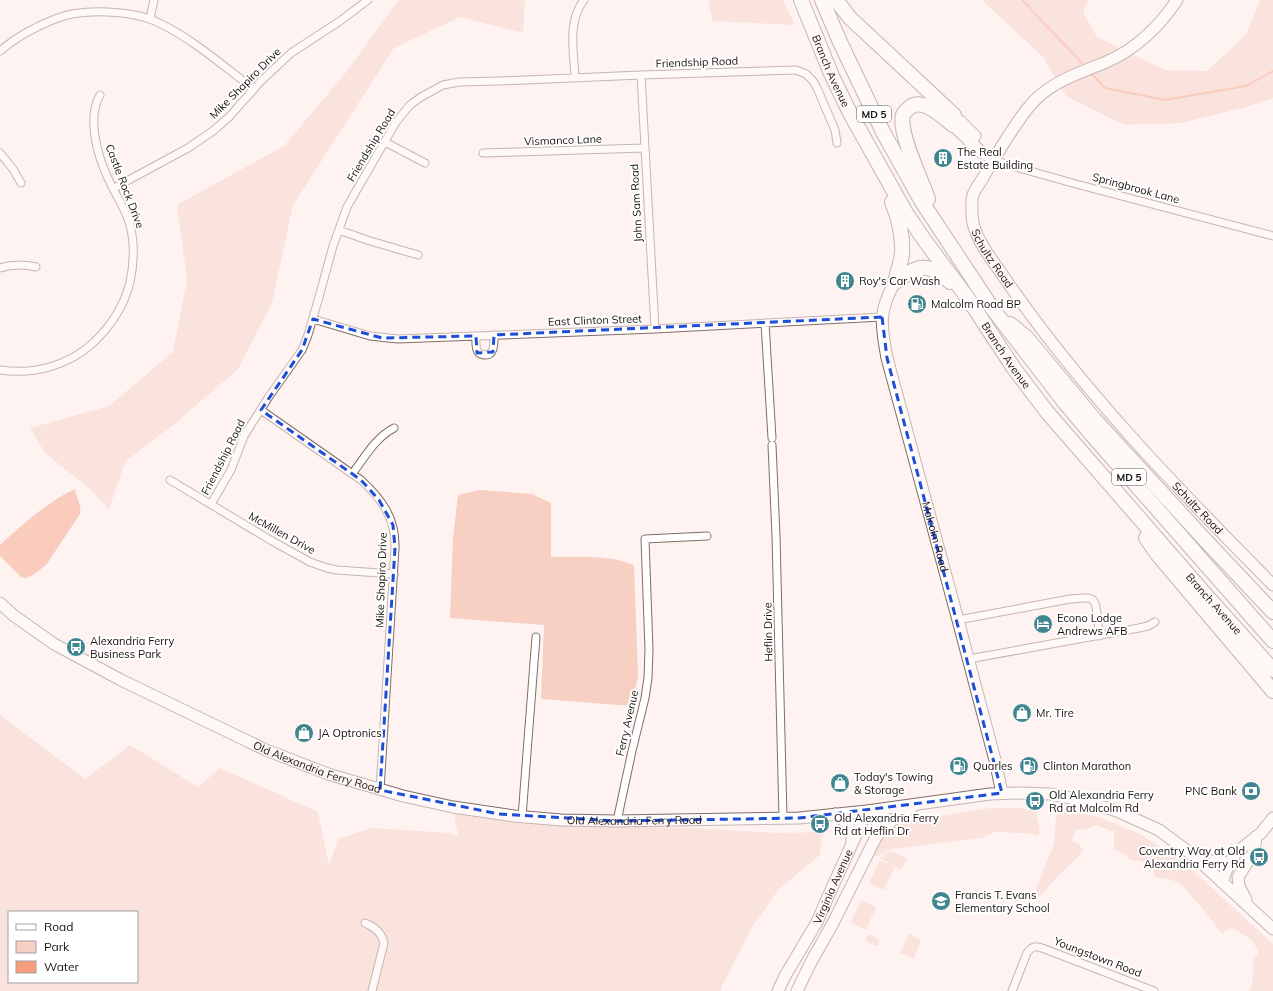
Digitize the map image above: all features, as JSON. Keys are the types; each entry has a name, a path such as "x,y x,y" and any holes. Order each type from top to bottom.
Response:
{"highway":[{"name":"Branch Avenue","path":"801,0 832,76 850,113 906,213 967,297 1013,368 1047,412 1273,670"},
{"name":"Branch Avenue","path":"822,0 840,42 883,132 906,174 936,224 992,308 1065,403 1092,435 1273,641"},
{"path":"836,0 850,18 957,123"},
{"path":"936,224 906,140 902,123 903,113 912,105 921,105 930,107 957,123"},
{"path":"868,146 897,213 902,237 902,255 895,282"},
{"path":"895,282 908,272 919,267 931,269 943,276 967,297"},
{"path":"992,308 1027,338 1095,420 1273,612"},
{"path":"1094,464 1120,505 1158,555 1273,691"}],"street":[{"path":"150,19 154,0"},
{"name":"Mike Shapiro Drive","path":"114,188 188,148 213,131 234,113 254,89 291,53 340,21 368,0"},
{"path":"575,78 573,23 579,6 584,0"},
{"name":"Schultz Road","path":"1177,0 1161,21 1130,49 1106,62 1071,76 1040,95 1009,133 972,195 972,217 978,236 989,254 1044,333 1089,388 1182,493 1273,585"},
{"path":"0,51 18,37 56,18 76,14 119,12 150,19 159,23 184,38 254,89"},
{"name":"Friendship Road","path":"211,504 231,470 243,439 302,350 313,319 330,255 347,207 396,122 410,105 429,92 443,85 459,82 796,70 809,76 817,88 832,120 836,132 837,143"},
{"name":"John Sam Road","path":"641,75 655,329"},
{"name":"Castle Rock Drive","path":"0,370 12,372 34,371 63,362 89,347 104,333 115,318 120,310 128,289 133,263 132,235 130,225 120,200 101,162 94,130 94,112 100,94"},
{"path":"957,123 986,147 994,159"},
{"path":"385,142 426,163"},
{"name":"Vismanco Lane","path":"483,153 644,148"},
{"path":"0,153 13,169 21,183"},
{"name":"Springbrook Lane","path":"994,159 1005,164 1054,178 1273,236"},
{"path":"339,230 418,255"},
{"path":"0,268 18,264 36,267"},
{"name":"Malcolm Road","path":"895,282 886,299 882,317 882,331 887,358 969,658 1002,793"},
{"name":"East Clinton Street","path":"313,319 360,334 382,338 409,339 655,329 882,317"},
{"name":"Heflin Drive","path":"765,323 776,536 783,818"},
{"path":"476,336 477,351 480,354 488,355 493,350 494,335"},
{"name":"Mike Shapiro Drive","path":"261,410 352,474 369,488 384,506 393,525 396,542 380,790"},
{"path":"352,474 379,438 394,428"},
{"name":"McMillen Drive","path":"170,480 300,557 319,565 344,571 394,574"},
{"name":"Ferry Avenue","path":"617,821 647,688 649,666 645,539 707,536"},
{"path":"958,620 1087,598 1092,599 1094,602 1099,636"},
{"name":"Old Alexandria Ferry Road","path":"0,603 13,615 54,644 164,701 266,750 328,774 380,790 453,807 522,817 561,820 617,821 783,818 867,811 1002,793 1050,794 1075,799 1117,811 1159,830 1194,856 1273,929"},
{"path":"969,658 1099,636 1148,626 1156,622"},
{"path":"522,817 536,637"},
{"path":"876,837 887,824 900,814 918,804"},
{"name":"Virginia Avenue","path":"778,991 785,976 817,922 867,811 876,818 878,828 876,837 797,991"},
{"path":"835,814 851,829 852,845"},
{"path":"1222,882 1229,863 1237,852 1256,838 1273,818"},
{"path":"1249,906 1238,886 1238,877 1254,852 1256,838"},
{"path":"1194,856 1216,862 1229,863"},
{"path":"1222,882 1245,867"},
{"path":"365,923 372,926 383,936 384,943 372,991"},
{"name":"Youngstown Road","path":"1012,991 1024,960 1030,949 1033,947 1042,948 1154,991"}],"highlighted area":[{"path":"882,317 887,358 1002,793 799,818 617,821 499,814 380,790 395,548 393,525 379,500 361,480 261,410 302,350 313,319 382,338 476,336 477,353 493,352 494,335"}],"green space":[{"path":"399,0 525,0 523,33 460,17 394,48 293,205 272,303 238,369 177,422 125,462 109,509 92,491 45,453 30,428 109,406 173,352 187,279 177,205 284,146 347,71"},
{"path":"708,0 783,0 795,25 713,21"},
{"path":"982,0 1088,0 1083,12 1097,37 1165,70 1207,71 1246,35 1260,0 1273,0 1273,98 1246,107 1181,123 1124,125 1066,96 1043,57"},
{"path":"480,490 532,494 551,503 551,557 595,557 615,559 634,565 638,676 632,706 541,699 544,625 450,618 453,538 458,495"},
{"path":"0,715 85,779 130,745 198,787 220,768 318,812 329,866 338,839 371,828 450,833 458,836 454,813 483,818 546,825 692,828 777,833 822,832 820,855 779,889 751,929 722,986 721,991 0,991"},
{"path":"991,808 1021,808 1036,812 1039,825 1039,836 1024,833 995,832 982,838 892,849 877,856 874,855 876,848 884,836 892,828 909,821"},
{"path":"1063,808 1101,818 1140,834 1190,868 1273,944 1273,991 1249,991 1253,977 1253,961 1259,953 1252,940 1231,927 1222,934 1203,909 1180,883 1169,879 1156,878 1150,862 1131,860 1123,853 1114,850 1114,832 1096,825 1085,830 1076,829 1072,841 1077,843 1083,849 1079,856 1039,897 1034,894 1054,844 1056,815"},
{"path":"894,852 907,858 901,870 880,858 886,853"},
{"path":"880,860 895,867 884,890 869,883"},
{"path":"861,900 876,907 866,930 851,922"},
{"path":"909,934 921,940 914,959 900,953"},
{"path":"868,935 872,935 879,940 879,945 877,946 867,942 865,939"}],"water":[{"path":"75,489 80,514 46,565 33,575 26,578 21,577 0,556 0,545 45,507"}],"waterway":[{"path":"1022,0 1083,64"},
{"path":"1092,74 1105,88 1165,100 1246,86 1273,71"}],"place":[{"name":"The Real Estate Building","path":"943,158"},
{"name":"Roy's Car Wash","path":"845,281"},
{"name":"Malcolm Road BP","path":"917,304"},
{"name":"Econo Lodge Andrews AFB","path":"1043,624"},
{"name":"Alexandria Ferry Business Park","path":"76,647"},
{"name":"Mr. Tire","path":"1022,713"},
{"name":"JA Optronics","path":"304,733"},
{"name":"Quarles","path":"959,766"},
{"name":"Clinton Marathon","path":"1029,766"},
{"name":"Today's Towing & Storage","path":"840,783"},
{"name":"PNC Bank","path":"1251,791"},
{"name":"Old Alexandria Ferry Rd at Malcolm Rd","path":"1035,801"},
{"name":"Old Alexandria Ferry Rd at Heflin Dr","path":"820,824"},
{"name":"Coventry Way at Old Alexandria Ferry Rd","path":"1259,857"},
{"name":"Francis T. Evans Elementary School","path":"941,901"}]}
